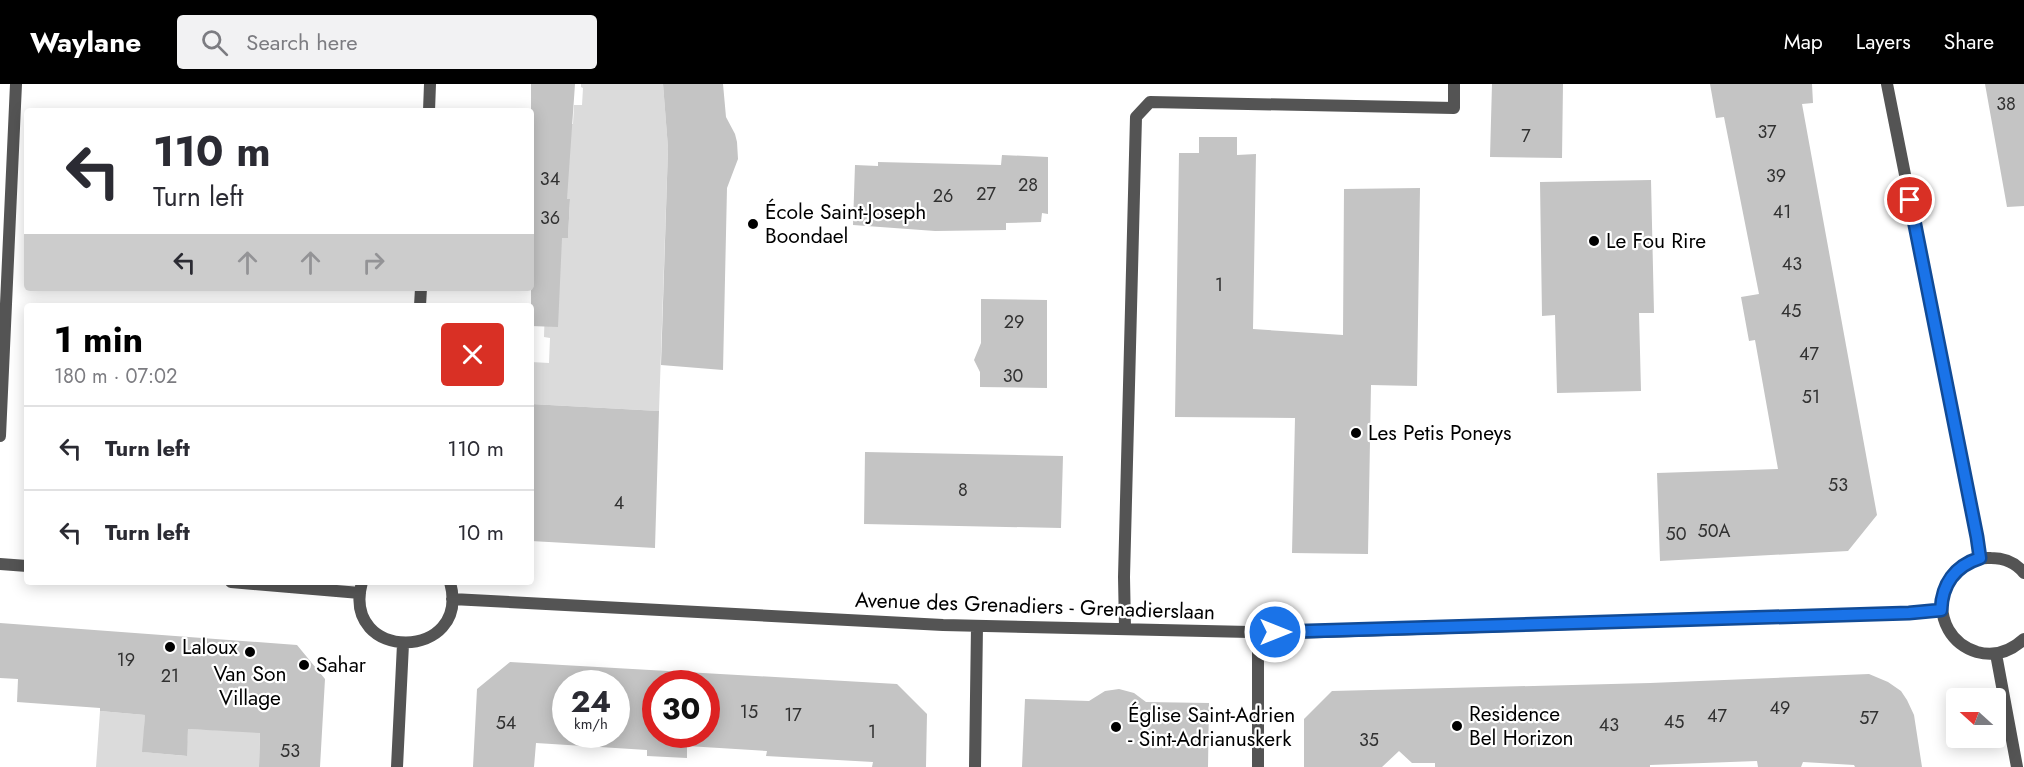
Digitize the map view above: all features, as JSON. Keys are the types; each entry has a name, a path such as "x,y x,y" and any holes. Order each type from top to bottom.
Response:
{"street":[{"path":"0,436 16,84"},
{"path":"429,108 430,84"},
{"path":"1125,628 1124,577 1136,117 1150,102 1454,108 1454,84"},
{"path":"1887,84 1980,558"},
{"path":"2024,573 2010,562 1998,558 1980,558 1962,566 1953,575 1944,591 1941,610 1950,633 1959,643 1969,649 1996,654 2012,648 2024,639"},
{"path":"0,564 24,566"},
{"path":"309,585 361,587 362,611 370,627 385,639 403,644 421,641 437,632 448,617 452,598 450,585"},
{"name":"Avenue des Grenadiers - Grenadierslaan","path":"452,598 977,626 1258,632 1941,610"},
{"path":"975,767 977,626"},
{"path":"1258,632 1258,767"},
{"path":"397,767 403,644"},
{"path":"1996,654 2017,767"}],"shaded area":[{"path":"581,84 663,84 668,148 659,411 534,404 534,362 549,363 550,338 544,337 545,303 557,238 568,238 570,200 567,199 536,122 573,124 574,105 582,105 583,88"},
{"path":"100,711 145,715 143,752 186,756 188,729 260,732 259,767 96,767"}],"building":[{"path":"531,84 575,84 567,199 570,199 568,238 562,238 558,327 534,326 534,303 531,303 531,291 534,291 534,108 531,108"},
{"path":"663,84 723,84 726,117 737,142 738,159 727,188 723,370 661,365 668,148"},
{"path":"1492,84 1563,84 1562,158 1490,157"},
{"path":"1710,84 1812,84 1813,103 1802,104 1877,515 1848,551 1660,561 1657,473 1778,469 1755,340 1749,341 1741,297 1759,294 1724,117 1716,118"},
{"path":"1985,84 2024,84 2024,206 2007,207"},
{"path":"1199,137 1237,137 1237,155 1256,154 1253,329 1343,335 1344,189 1420,188 1417,386 1371,385 1368,554 1292,553 1295,418 1175,417 1179,153 1199,153"},
{"path":"1002,155 1048,157 1048,214 1042,213 1041,222 1006,223 1006,230 935,231 853,225 855,165 878,166 878,162 1001,165"},
{"path":"1651,180 1654,313 1639,313 1641,391 1557,393 1555,315 1542,316 1540,182"},
{"path":"981,299 1047,300 1047,388 980,387 980,372 974,360 981,343"},
{"path":"534,404 659,411 655,548 534,541"},
{"path":"865,452 1063,456 1061,528 864,524"},
{"path":"0,623 297,645 325,679 320,767 259,767 260,733 188,729 187,756 142,752 145,715 100,711 100,708 17,702 18,679 0,678"},
{"path":"510,662 651,670 642,670 642,748 687,748 687,758 647,756 647,750 615,748 630,748 630,670 552,670 552,744 536,743 534,767 473,767 477,689"},
{"path":"720,674 897,684 927,714 926,767 872,767 873,762 766,756 767,751 719,748"},
{"path":"1869,674 1888,682 1901,691 1907,700 1914,715 1922,767 1855,767 1854,765 1803,762 1801,767 1758,767 1757,761 1650,765 1650,767 1435,767 1435,763 1412,763 1399,751 1382,767 1304,767 1304,719 1332,691 1650,683"},
{"name":"Église Saint-Adrien - Sint-Adrianuskerk","path":"1119,689 1134,693 1146,702 1209,703 1208,767 1022,767 1025,699 1089,701 1105,691"}],"place":[{"name":"École Saint-Joseph Boondael","path":"753,224"},
{"name":"Le Fou Rire","path":"1594,241"},
{"name":"Les Petis Poneys","path":"1356,433"},
{"name":"Laloux","path":"170,647"},
{"name":"Van Son Village","path":"250,652"},
{"name":"Sahar","path":"304,665"},
{"name":"Residence Bel Horizon","path":"1457,726"},
{"name":"Église Saint-Adrien - Sint-Adrianuskerk","path":"1116,727"}],"route":[{"path":"1275,632 1909,613 1941,610 1946,585 1953,575 1962,566 1980,558 1910,200"}]}
